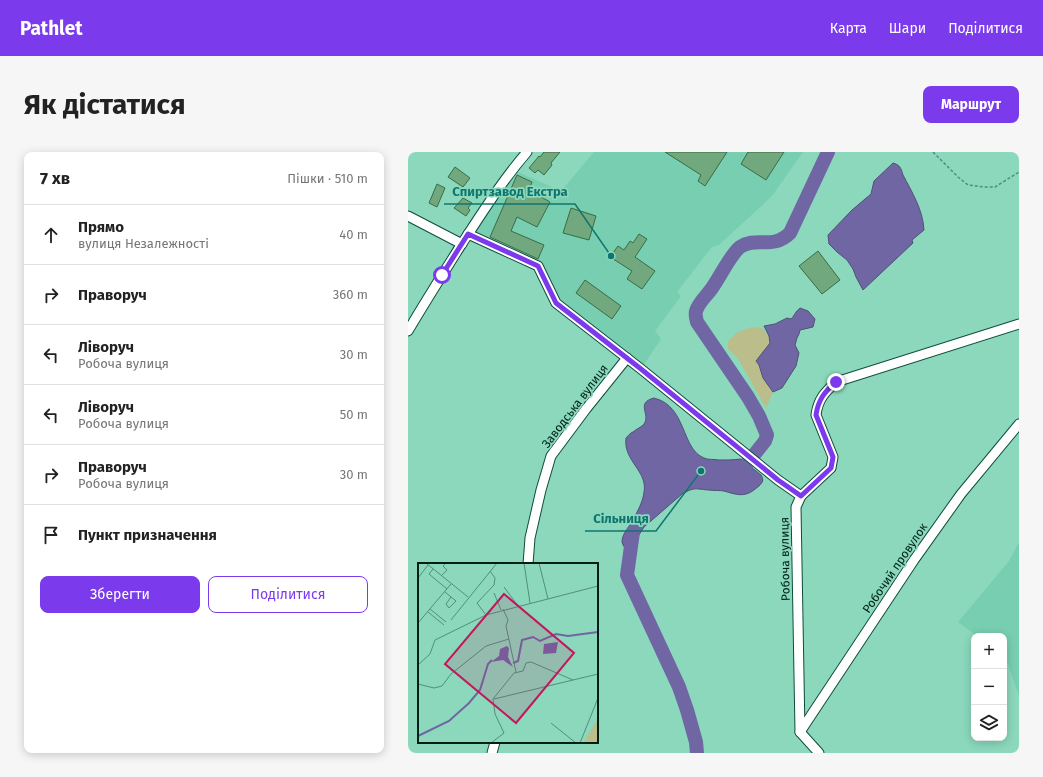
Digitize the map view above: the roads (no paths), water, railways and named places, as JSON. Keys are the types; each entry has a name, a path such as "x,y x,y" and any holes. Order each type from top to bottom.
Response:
{"street":[{"path":"408,331 468,234 512,169 527,152"},
{"path":"408,216 462,244"},
{"path":"468,234 538,266 556,303 627,358 778,480 801,496 831,468 833,457 816,415 817,407 825,391 836,382 1019,324"},
{"name":"Заводська вулиця","path":"528,563 530,538 541,490 551,456 627,358"},
{"name":"Робочий провулок","path":"800,732 914,560 961,494 1019,424"},
{"name":"Робоча вулиця","path":"800,732 796,507 801,496"},
{"path":"800,732 819,753"},
{"path":"492,753 495,743"}],"waterway":[{"path":"731,475 741,471 765,441 767,435 759,416 748,397 697,322 696,311 699,304 712,288 730,259 740,247 752,243 777,241 790,233 828,152"},
{"path":"633,532 627,575 679,687 696,742 697,753"}],"place":[{"name":"Спиртзавод Екстра","path":"611,256"},
{"name":"Сільниця","path":"701,471"}]}
